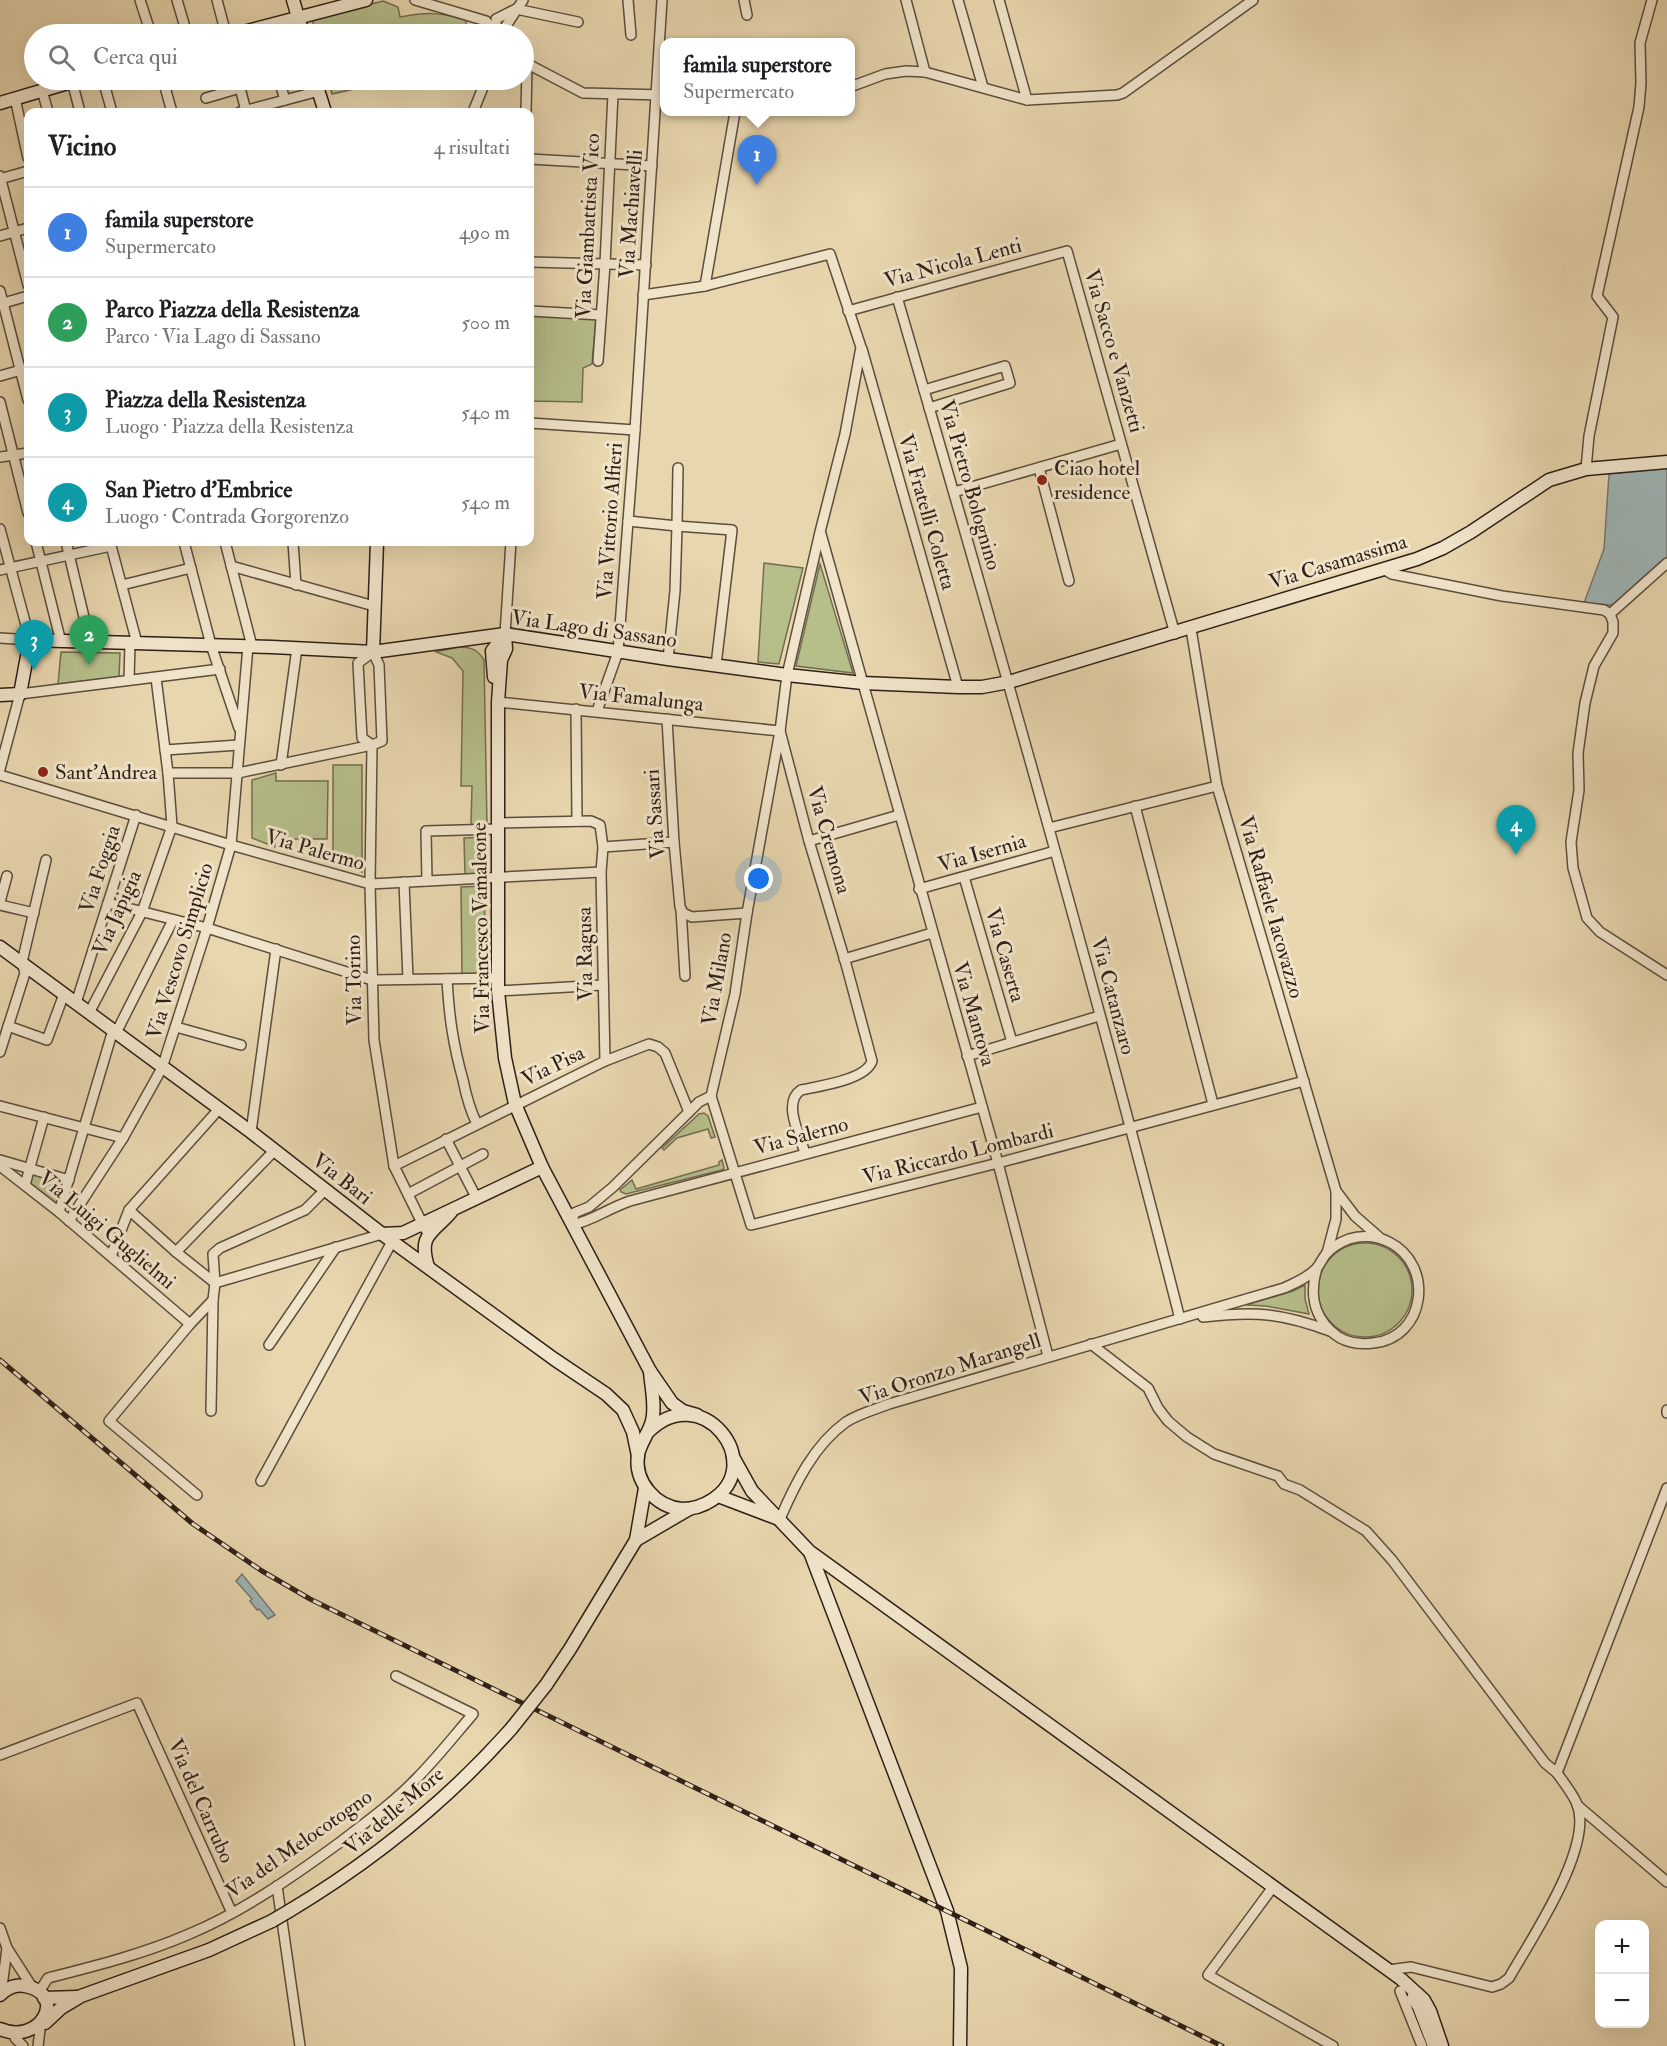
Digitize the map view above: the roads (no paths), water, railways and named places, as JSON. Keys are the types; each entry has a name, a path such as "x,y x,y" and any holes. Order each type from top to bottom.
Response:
{"main road":[{"path":"293,0 300,24"},
{"path":"275,24 366,0"},
{"path":"0,103 42,90"},
{"path":"318,90 323,108"},
{"name":"Via Casamassima","path":"1009,682 1175,634 1417,559 1443,548 1549,480 1586,469 1667,462"},
{"path":"373,652 377,546"},
{"path":"498,702 495,696 492,651 505,634"},
{"path":"498,702 501,660 506,649 505,634"},
{"name":"Via Lago di Sassano","path":"29,645 90,642 373,652 505,634 668,659 863,683 982,687 1009,682"},
{"path":"471,638 492,651"},
{"path":"0,695 21,691 29,645"},
{"name":"Via Francesco Vamaleone","path":"498,702 498,991 505,1058 515,1104 542,1167 650,1371 672,1403 683,1411 697,1415"},
{"name":"Via Bari","path":"0,947 219,1108 402,1248 554,1359 606,1394 623,1410 633,1432 638,1456"},
{"path":"402,1248 452,1211 542,1167"},
{"path":"390,1237 411,1230 425,1229"},
{"path":"425,1229 424,1254 428,1267"},
{"path":"402,1248 411,1230"},
{"path":"650,1371 652,1420 638,1456 639,1473 645,1488 654,1497 664,1504 688,1509"},
{"path":"647,1433 667,1418 681,1414 697,1415 722,1430 733,1457 752,1491 809,1551 1388,1970 1419,2007 1434,2046"},
{"path":"636,1540 688,1509 704,1505 718,1496 727,1485 732,1472 733,1457"},
{"path":"636,1540 645,1488"},
{"path":"718,1496 780,1519"},
{"name":"Via delle More","path":"81,1996 209,1950 272,1921 341,1879 394,1839 466,1776 511,1729 546,1685 570,1649 636,1540"},
{"path":"809,1551 947,1911 961,1968 960,2046"},
{"path":"0,1995 6,1989 19,1985 38,1992 81,1996"},
{"path":"1400,1985 1424,2000 1442,2046"},
{"path":"38,1992 48,2010 43,2026"},
{"path":"9,2037 29,2038 61,2008 81,1996"}],"street":[{"path":"140,0 147,24"},
{"path":"177,0 184,24"},
{"path":"217,0 223,24"},
{"path":"415,0 431,2 486,21 488,24"},
{"path":"507,24 523,0"},
{"path":"628,0 631,35"},
{"name":"Via Machiavelli","path":"662,0 662,38"},
{"path":"744,0 747,15"},
{"path":"906,0 925,72"},
{"path":"958,0 983,87"},
{"path":"999,0 1027,100"},
{"path":"855,85 885,74 906,71 925,72 1027,100 1117,95 1253,0"},
{"path":"1586,469 1589,436 1613,317 1597,296 1639,107 1641,43 1652,0"},
{"path":"516,9 578,22"},
{"path":"534,68 583,93 660,94"},
{"path":"42,90 47,108"},
{"path":"77,90 79,108"},
{"path":"106,90 111,108"},
{"path":"166,90 171,108"},
{"path":"206,98 225,90"},
{"path":"240,90 242,108"},
{"path":"282,90 285,100"},
{"path":"265,108 306,90"},
{"path":"475,108 482,90"},
{"path":"526,90 526,108"},
{"name":"Via Giambattista Vico","path":"598,361 613,94"},
{"path":"15,98 24,140"},
{"name":"Via Machiavelli","path":"635,430 652,166 660,102"},
{"path":"643,295 705,286 734,116"},
{"path":"534,159 652,166"},
{"path":"24,172 0,178 24,270"},
{"path":"0,236 24,229"},
{"name":"Via Nicola Lenti","path":"848,310 1067,251"},
{"name":"Via Sacco e Vanzetti","path":"1067,251 1175,634"},
{"name":"Via Fratelli Coletta","path":"705,286 830,254 861,347 958,687"},
{"path":"534,261 646,265"},
{"path":"0,291 24,366"},
{"path":"2,303 24,297"},
{"name":"Via Pietro Bolognino","path":"897,297 1009,682"},
{"path":"534,310 601,315"},
{"name":"Via Milano","path":"711,1096 735,994 780,731 787,675 845,435 861,347"},
{"path":"924,390 1005,366 1010,383 929,408"},
{"path":"0,376 24,369"},
{"path":"0,402 24,496"},
{"path":"534,423 635,430"},
{"name":"Via Vittorio Alfieri","path":"597,711 618,652 635,430"},
{"path":"954,492 1121,444"},
{"path":"0,457 24,454"},
{"path":"668,659 675,591 678,468"},
{"path":"1039,468 1069,581"},
{"path":"628,521 732,530 716,665"},
{"path":"0,529 29,645 0,638"},
{"name":"Via Mantova","path":"820,532 998,1163 1048,1356"},
{"path":"37,546 62,642"},
{"path":"67,546 90,642"},
{"path":"0,570 103,546"},
{"path":"112,546 134,643 129,680"},
{"path":"185,546 212,645 240,733"},
{"name":"Via Vescovo Simplicio","path":"69,1221 123,1138 162,1068 231,845 250,646 226,546"},
{"path":"293,546 296,585"},
{"path":"505,634 511,546"},
{"path":"1610,614 1667,563"},
{"path":"231,566 374,606"},
{"path":"122,585 191,568"},
{"path":"1383,569 1392,574 1502,596 1604,610 1610,614 1613,633 1594,666 1585,703 1578,753 1579,790 1571,842 1573,868 1587,918 1600,932 1667,975"},
{"name":"Via Raffaele Iacovazzo","path":"1191,628 1217,786 1336,1191"},
{"path":"281,765 297,648"},
{"path":"168,773 238,773 372,745 382,741 379,665 373,652 358,663 362,738 372,745"},
{"path":"0,769 21,691 156,678 220,669"},
{"path":"156,678 172,826"},
{"name":"Via Catanzaro","path":"1009,682 1131,1126 1180,1319"},
{"name":"Via Famalunga","path":"498,702 780,731"},
{"path":"576,709 577,821"},
{"name":"Via Sassari","path":"667,719 685,976"},
{"name":"Via Cremona","path":"780,731 872,1061 870,1067 858,1075 801,1090 796,1094 791,1106 805,1153"},
{"path":"165,750 239,745"},
{"name":"Via Torino","path":"372,745 370,884 374,1040 394,1166 425,1229"},
{"name":"Via Palermo","path":"0,775 231,845 370,884 601,872"},
{"path":"1049,828 1217,786"},
{"path":"1135,806 1213,1104"},
{"name":"Via Foggia","path":"76,1003 136,815"},
{"path":"809,841 899,815"},
{"path":"427,881 426,831 591,821 600,825 603,847 674,842"},
{"name":"Via Japigia","path":"89,1012 142,912 172,826"},
{"name":"Via Ragusa","path":"603,847 601,872 605,1061"},
{"name":"Via Isernia","path":"920,889 1055,851"},
{"path":"0,1053 25,973 22,963 46,860"},
{"path":"7,876 0,903 34,914"},
{"name":"Via Caserta","path":"964,877 1012,1042"},
{"path":"404,882 408,979"},
{"path":"108,903 207,928 372,980 499,978"},
{"path":"680,907 683,913 692,917 747,914"},
{"path":"59,1212 114,1031 173,920"},
{"path":"844,959 932,933"},
{"path":"251,1132 276,949"},
{"path":"447,979 449,1020 455,1050 471,1113 477,1124"},
{"path":"498,991 603,985"},
{"path":"8,1026 47,1040 64,994"},
{"path":"966,1056 1099,1016"},
{"path":"176,1027 241,1045"},
{"name":"Via Pisa","path":"394,1166 515,1104 605,1061 649,1044 665,1053 689,1112"},
{"name":"Via Riccardo Lombardi","path":"711,1096 751,1225 998,1163 1304,1081"},
{"path":"572,1225 574,1214 589,1207 613,1187 699,1102 711,1096"},
{"path":"0,1106 123,1138"},
{"name":"Via Salerno","path":"572,1225 585,1222 609,1208 630,1201 982,1107"},
{"path":"111,1256 129,1210 219,1108"},
{"path":"25,1185 44,1117"},
{"path":"446,1139 477,1199"},
{"path":"176,1252 274,1151"},
{"path":"408,1194 483,1154"},
{"path":"0,1160 69,1180"},
{"name":"Via Luigi Guglielmi","path":"0,1166 59,1212 190,1323"},
{"path":"613,1187 615,1194 621,1199 630,1201"},
{"path":"211,1411 215,1283 213,1254 216,1250 305,1210 325,1190"},
{"path":"1336,1191 1355,1216 1381,1239"},
{"path":"1331,1332 1320,1318 1313,1302 1312,1285 1317,1268 1326,1254 1336,1219 1336,1191"},
{"path":"411,1230 414,1207"},
{"path":"129,1210 215,1283"},
{"path":"1180,1319 1237,1313 1269,1313 1299,1319 1348,1341 1363,1344 1378,1343 1393,1337 1405,1328 1415,1313 1420,1295 1418,1276 1411,1260 1398,1246 1366,1236 1352,1238 1338,1244 1326,1254"},
{"path":"215,1283 336,1247 390,1237"},
{"path":"261,1481 390,1237"},
{"path":"269,1345 336,1247"},
{"path":"1180,1319 1284,1288 1301,1280 1317,1268"},
{"path":"197,1495 109,1421 190,1323 213,1300"},
{"name":"Via Oronzo Marangell","path":"780,1519 789,1496 816,1451 846,1422 889,1404 1180,1319"},
{"path":"1090,1344 1148,1388 1158,1408 1168,1421 1187,1437 1214,1454 1278,1476 1284,1484 1300,1490 1366,1531 1392,1560 1545,1763 1557,1773 1577,1804 1667,1882"},
{"path":"1557,1773 1667,1488"},
{"name":"Via del Melocotogno","path":"38,1992 48,1978 147,1950 188,1935 232,1913 277,1886 370,1820 408,1787 473,1714 396,1676"},
{"name":"Via del Carrubo","path":"0,1755 137,1703 232,1913"},
{"path":"1388,1970 1411,1967 1492,1987 1509,1978 1565,1877 1578,1842 1580,1828 1577,1804"},
{"path":"277,1886 300,2046"},
{"path":"1273,1887 1208,1975 1333,2046"},
{"path":"0,1928 7,1948 38,1992"},
{"path":"0,1995 7,1948"},
{"path":"1400,1985 1422,2046"},
{"path":"38,2046 43,2026"}],"water":[{"path":"1667,468 1667,559 1617,603 1610,605 1584,603 1604,549 1609,474"},
{"path":"242,1574 275,1615 268,1619 259,1609 257,1610 250,1601 252,1599 236,1581"}],"railway":[{"path":"0,1360 193,1524 262,1571 310,1599 1222,2046"}],"place":[{"name":"famila superstore","path":"757,185"},
{"name":"Ciao hotel residence","path":"1042,480"},
{"name":"Parco Piazza della Resistenza","path":"89,665"},
{"name":"Piazza della Resistenza","path":"34,670"},
{"name":"Sant'Andrea","path":"43,772"},
{"name":"San Pietro d'Embrice","path":"1516,855"}]}
